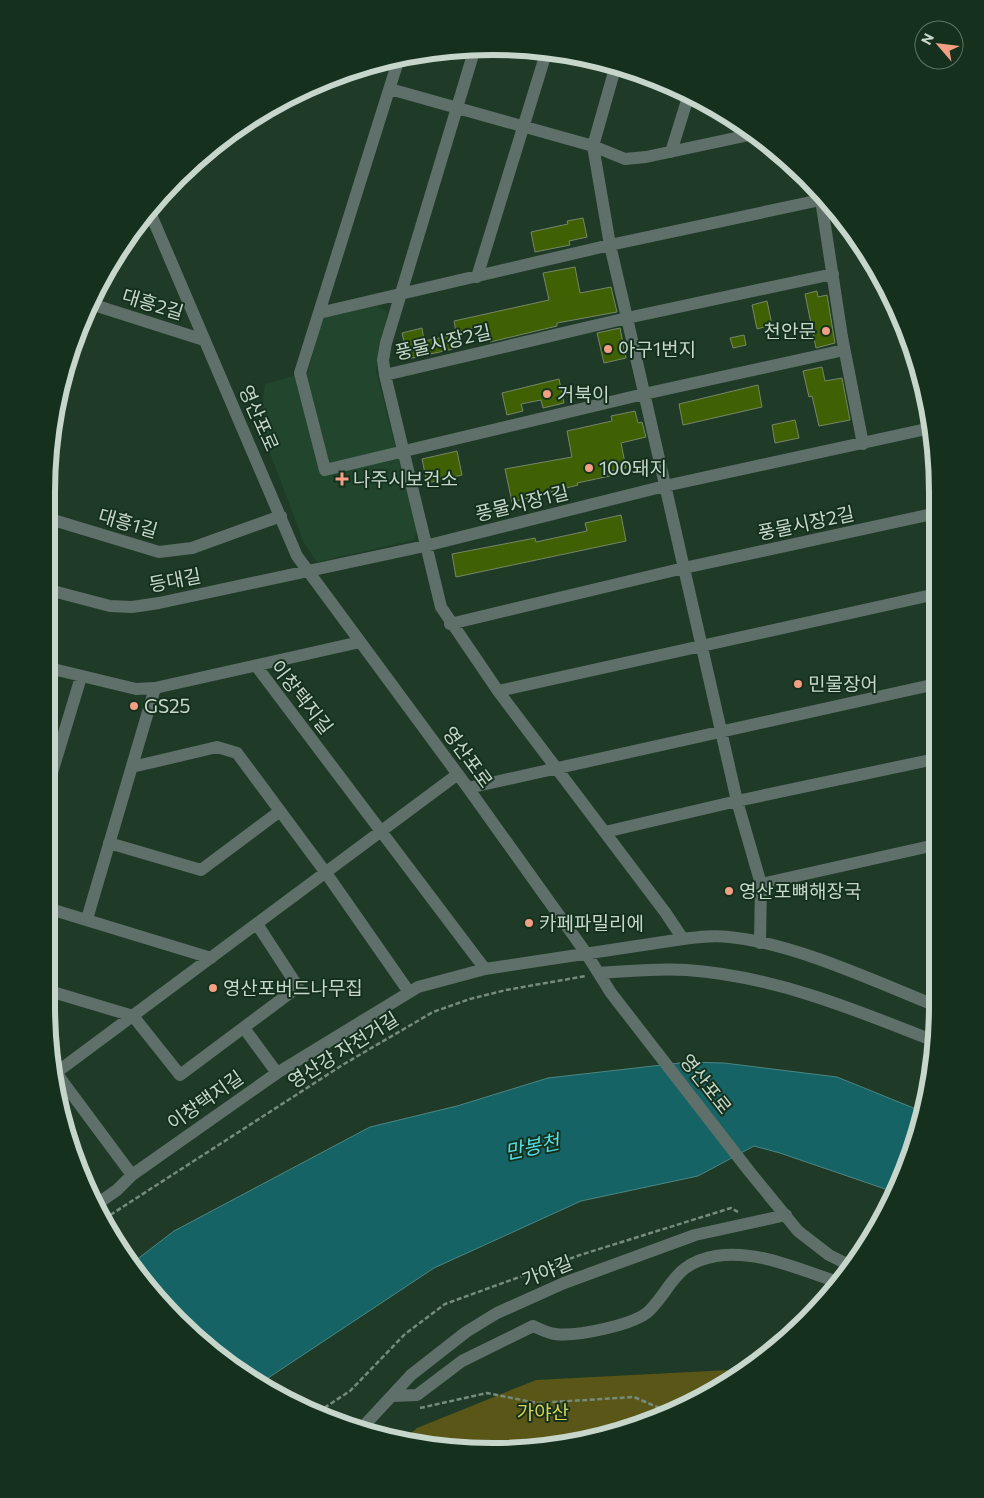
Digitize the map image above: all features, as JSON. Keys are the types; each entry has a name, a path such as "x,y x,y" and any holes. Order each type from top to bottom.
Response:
{"street":[{"name":"풍물시장2길","path":"473,56 459,108 386,343 385,374 402,452 440,607 498,691 683,939"},
{"path":"477,277 544,59"},
{"path":"397,66 300,373 325,470 644,394 844,350"},
{"path":"614,73 592,146 610,245 626,318 737,801 761,884 760,942"},
{"path":"390,89 592,146 625,159 671,152 745,136"},
{"path":"671,152 687,101"},
{"path":"319,313 401,296 610,245 816,198"},
{"path":"823,207 844,350 863,444"},
{"name":"영산포로","path":"152,217 282,516 297,556 458,774 586,952 611,993 798,1231 829,1255 845,1263"},
{"name":"풍물시장2길","path":"385,374 626,318 833,274"},
{"name":"대흥2길","path":"97,306 204,340"},
{"name":"풍물시장1길","path":"308,572 425,546 665,486 924,430"},
{"name":"풍물시장2길","path":"450,624 684,568 929,515"},
{"name":"대흥1길","path":"55,521 159,552 192,548 282,516"},
{"name":"등대길","path":"55,592 110,606 132,607 308,572"},
{"path":"498,691 929,596"},
{"path":"257,667 360,642"},
{"name":"이창택지길","path":"55,670 136,688 155,688 257,667 485,969"},
{"path":"55,763 81,677"},
{"path":"468,788 929,686"},
{"path":"86,920 155,688"},
{"path":"132,768 217,747 238,753 326,873 409,992"},
{"path":"605,832 737,801 929,760"},
{"path":"60,1071 458,774"},
{"path":"109,843 201,870 280,811"},
{"path":"761,884 929,846"},
{"path":"55,910 211,958"},
{"name":"이창택지길","path":"132,1016 180,1076 298,987 256,924"},
{"path":"586,952 713,936 760,942 824,963 929,1003"},
{"name":"이창택지길","path":"101,1201 117,1190 132,1175 277,1073 409,992 448,978 485,969 586,952"},
{"path":"599,973 685,970 740,977 803,993 928,1039"},
{"path":"55,993 132,1016"},
{"path":"244,1028 277,1073"},
{"path":"61,1079 132,1175"},
{"name":"가야길","path":"366,1424 411,1375 436,1354 497,1313 564,1283 695,1235 786,1215"},
{"path":"392,1396 417,1395 462,1360 533,1326 555,1334 587,1332 627,1322 649,1312 670,1282 686,1267 716,1256 760,1257 832,1280"}],"path":[{"name":"영산강 자전거길","path":"109,1216 344,1064 434,1012 470,999 506,990 599,973"},
{"path":"323,1409 350,1391 405,1334 445,1304 580,1255 731,1208 754,1222"},
{"path":"417,1409 487,1393 537,1403 634,1397 657,1407 664,1408"}],"shaded area":[{"name":"나주시보건소","path":"377,306 388,312 376,371 417,531 414,540 317,562 304,543 260,427 265,384 308,372 322,318"}],"green space":[{"name":"가야산","path":"734,1370 685,1398 659,1410 632,1420 577,1435 521,1442 492,1443 463,1442 409,1435 417,1428 536,1380"}],"water":[{"name":"만봉천","path":"688,1062 724,1063 837,1077 916,1109 906,1146 888,1190 754,1146 698,1176 581,1201 434,1268 266,1379 226,1353 204,1335 163,1294 136,1260 174,1231 370,1127 457,1106 548,1078"}],"building":[{"path":"583,218 587,237 569,241 570,245 535,252 531,232 568,224 567,221"},
{"path":"575,267 580,293 611,287 617,312 557,323 557,326 490,342 486,326 456,332 454,321 549,300 543,273"},
{"path":"817,291 818,297 827,295 835,343 816,348 805,294"},
{"path":"767,301 772,325 757,329 752,305"},
{"path":"422,328 424,341 450,336 453,349 408,359 402,333"},
{"path":"620,328 626,358 604,363 597,333"},
{"path":"744,335 746,345 733,348 730,338"},
{"path":"822,367 825,381 842,378 850,420 819,426 812,396 809,397 803,371"},
{"path":"559,379 564,403 543,408 541,400 521,404 523,411 507,415 502,393"},
{"path":"758,385 762,407 683,425 679,404"},
{"path":"635,411 638,423 642,422 646,437 621,443 626,468 609,471 610,476 577,483 578,485 512,502 505,469 572,457 567,431 612,421 611,416"},
{"path":"795,420 799,438 775,443 772,425"},
{"path":"457,451 462,475 427,483 422,459"},
{"path":"621,515 626,541 456,577 452,554 535,538 536,542 587,531 585,523"}],"place":[{"name":"천안문","path":"826,331"},
{"name":"아구1번지","path":"608,349"},
{"name":"거북이","path":"547,394"},
{"name":"100돼지","path":"589,468"},
{"name":"나주시보건소","path":"342,479"},
{"name":"민물장어","path":"798,684"},
{"name":"GS25","path":"134,706"},
{"name":"영산포뼈해장국","path":"729,891"},
{"name":"카페파밀리에","path":"529,923"},
{"name":"영산포버드나무집","path":"213,988"}]}
